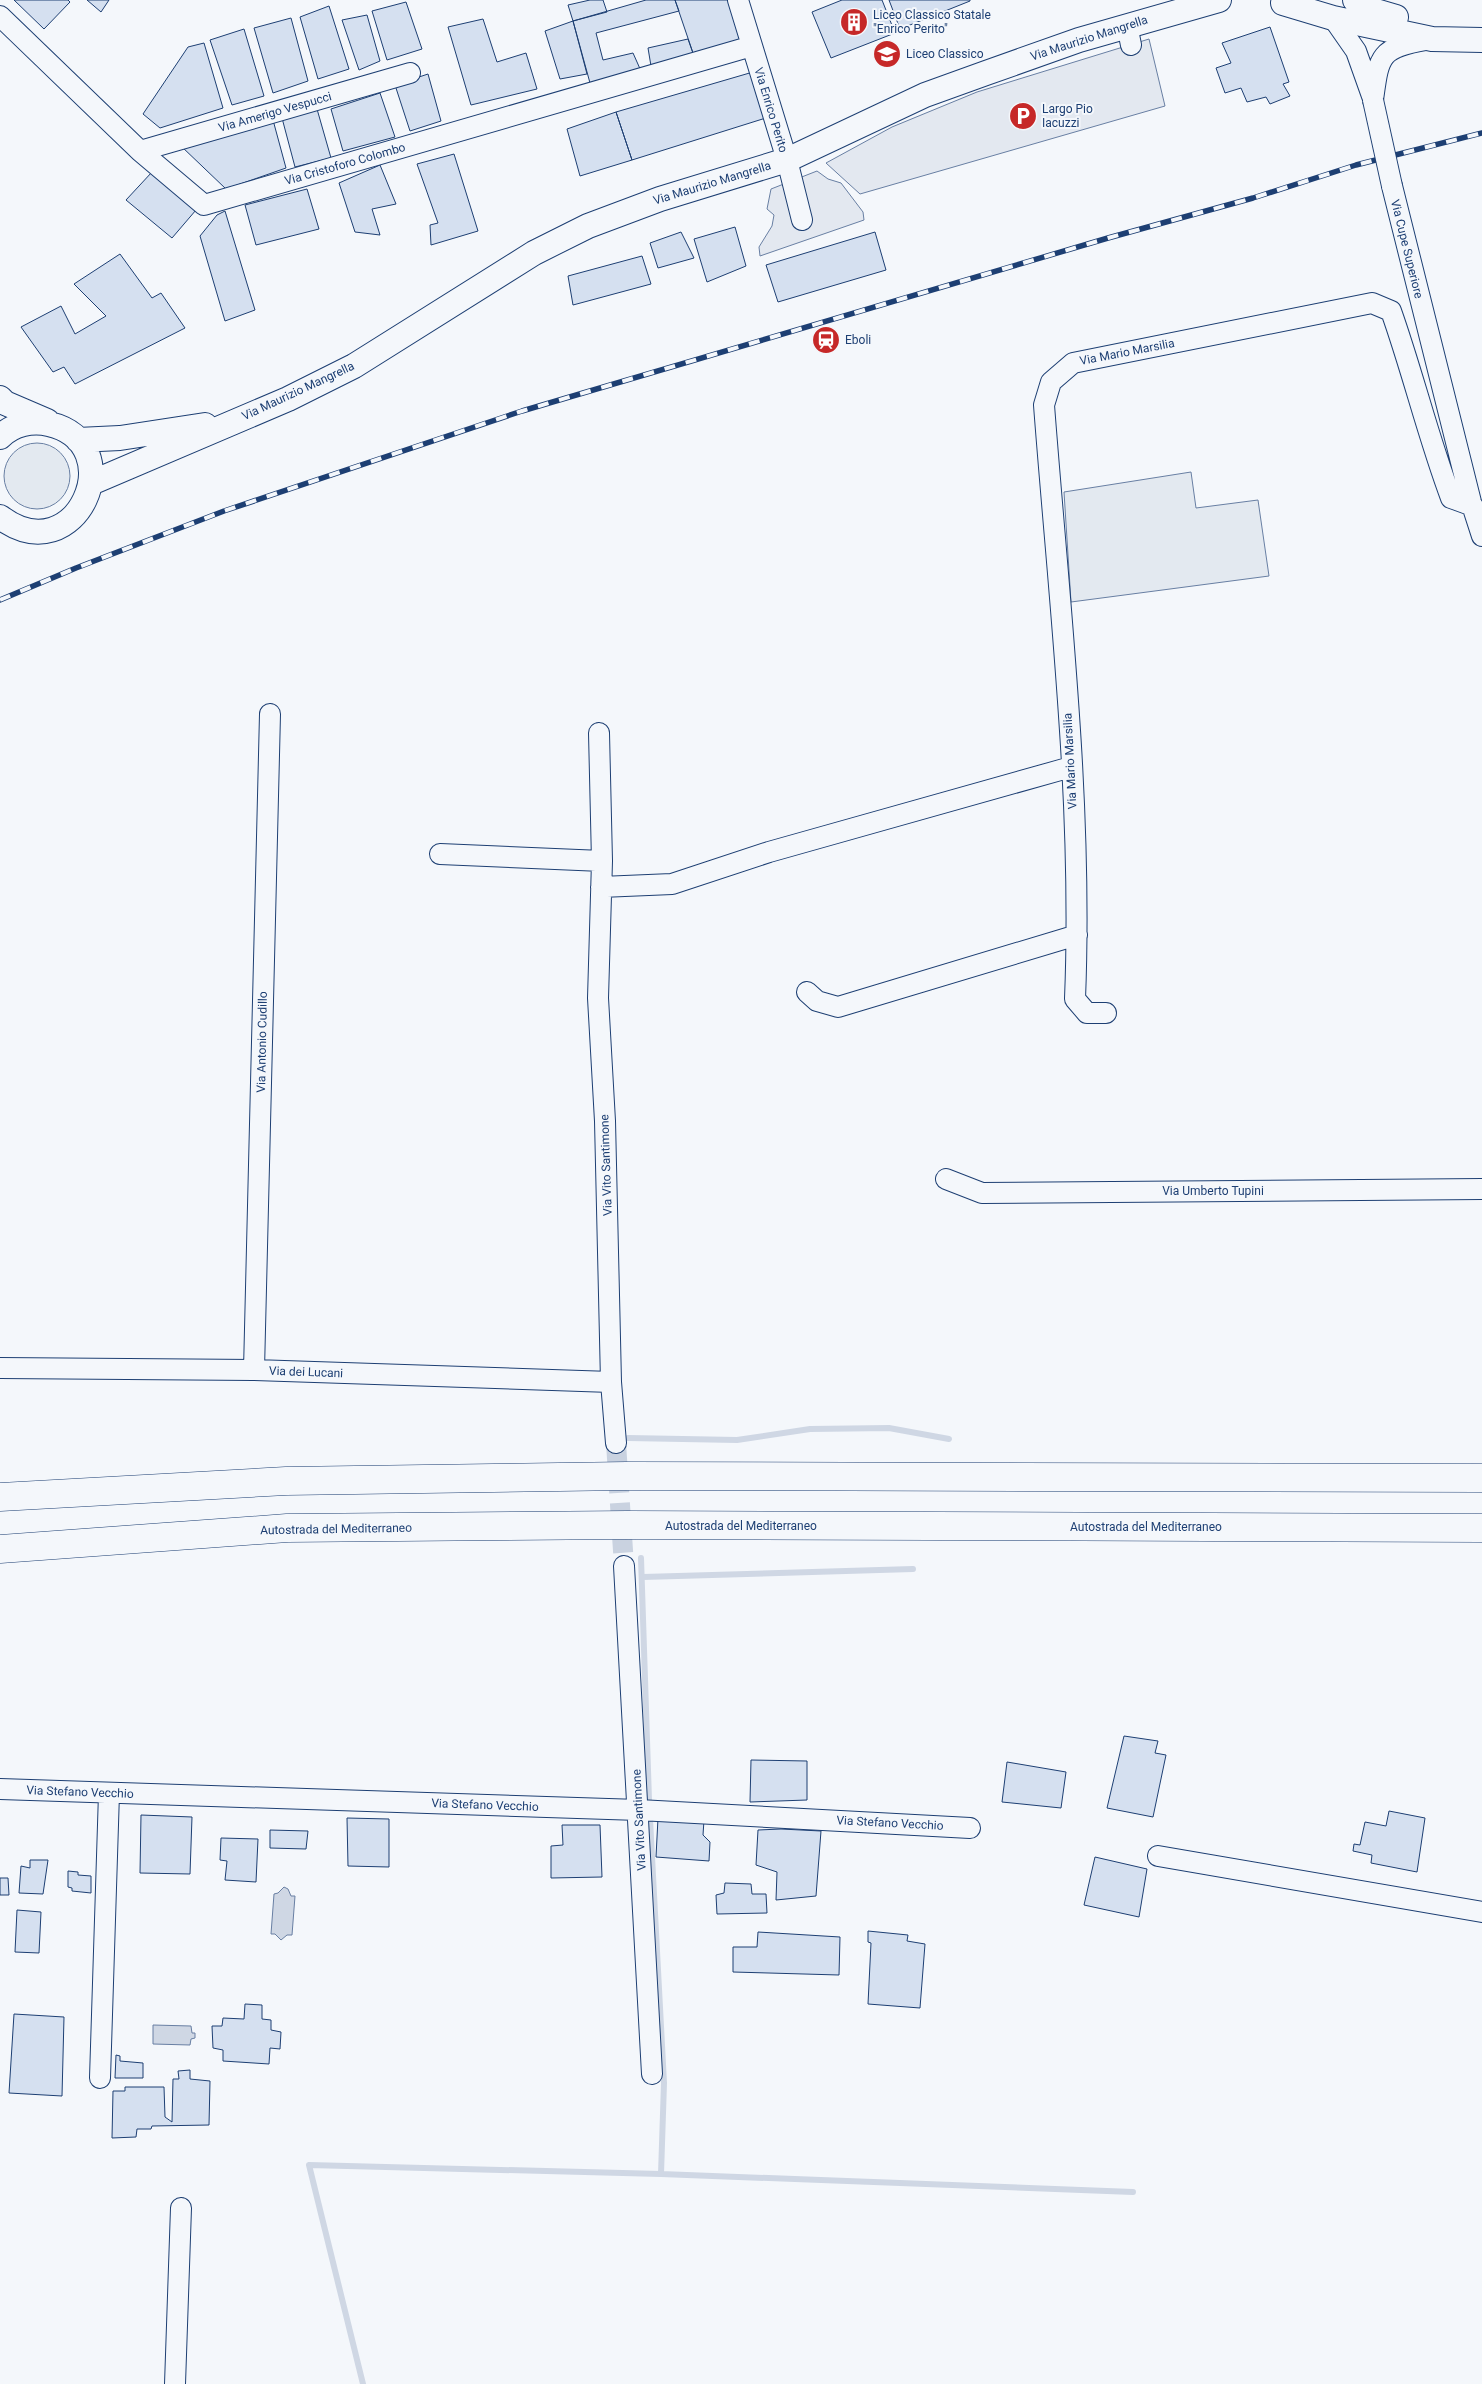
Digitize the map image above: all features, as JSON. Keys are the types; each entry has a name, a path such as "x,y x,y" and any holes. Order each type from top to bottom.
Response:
{"highway":[{"path":"5,1496 286,1480 627,1476 1482,1478"},
{"name":"Autostrada del Mediterraneo","path":"5,1550 287,1528 618,1525 1482,1528"}],"street":[{"name":"Via Enrico Perito","path":"738,0 787,160 802,220"},
{"name":"Via Maurizio Mangrella","path":"91,483 288,399 354,366 534,253 588,226 660,199 787,160 925,95 1079,40 1129,35 1215,0"},
{"path":"1354,0 1362,6 1398,18 1454,26 1482,26"},
{"path":"1284,1 1333,18 1432,39"},
{"name":"Via Cristoforo Colombo","path":"0,16 140,151 204,205 752,46"},
{"name":"Via Cupe Superiore","path":"1333,18 1356,51 1373,100 1392,186 1482,536"},
{"path":"1373,100 1377,68 1382,56 1400,44 1432,39 1482,40"},
{"name":"Via Amerigo Vespucci","path":"140,151 410,73"},
{"name":"Via Mario Marsilia","path":"1106,1013 1087,1013 1075,999 1077,935 1071,767 1044,405 1051,382 1073,363 1372,303 1391,311 1404,348 1422,415 1451,498 1473,506"},
{"path":"0,398 5,403 58,426 78,440 89,461 91,483 87,500 77,514 64,524 48,530 31,531 23,529 0,517"},
{"name":"Via Maurizio Mangrella","path":"78,440 120,438 236,420"},
{"path":"0,437 7,430 23,424 40,422 58,426"},
{"name":"Via Antonio Cudillo","path":"254,1370 270,714"},
{"name":"Via Vito Santimone","path":"599,733 602,861 598,998 605,1121 611,1382 616,1443"},
{"path":"601,887 672,884 769,852 1071,767"},
{"path":"440,854 602,861"},
{"path":"807,992 817,1001 838,1007 1077,935"},
{"name":"Via Umberto Tupini","path":"946,1179 982,1193 1482,1189"},
{"name":"Via dei Lucani","path":"0,1368 254,1370 611,1382"},
{"name":"Via Vito Santimone","path":"624,1566 639,1810 652,2074"},
{"name":"Via Stefano Vecchio","path":"0,1789 639,1810 970,1828"},
{"path":"100,2078 109,1793"},
{"path":"1158,1856 1482,1912"},
{"path":"175,2384 181,2208"}],"shaded area":[{"name":"Largo Pio Iacuzzi","path":"1149,39 1165,106 860,194 826,163 892,127 977,92"},
{"path":"817,171 828,179 841,183 863,212 864,220 760,256 759,247 772,226 774,215 767,209 771,189"},
{"path":"37,443 49,446 60,453 67,464 70,476 67,488 60,499 49,506 37,509 25,506 14,499 7,488 4,476 7,464 14,453 25,446"},
{"path":"1191,472 1196,508 1258,500 1269,576 1071,602 1064,492"},
{"path":"284,1887 288,1889 291,1896 295,1896 292,1935 287,1935 281,1940 275,1934 271,1934 274,1894"},
{"path":"153,2025 191,2026 192,2033 195,2033 195,2038 191,2039 190,2045 153,2044"}],"building":[{"path":"14,0 68,0 70,2 44,29"},
{"path":"87,0 109,0 101,12"},
{"path":"590,0 603,0 607,12 573,21 568,5"},
{"path":"646,0 675,0 679,11 596,33 603,60 633,53 641,71 590,83 573,21"},
{"path":"675,0 728,0 742,43 694,56"},
{"name":"Liceo Classico Statale \"Enrico Perito\"","path":"842,0 882,0 895,33 831,58 812,12"},
{"name":"Liceo Classico Statale \"Enrico Perito\"","path":"889,0 970,0 970,1 900,29"},
{"path":"406,2 422,49 387,60 372,11"},
{"path":"329,6 349,69 318,79 300,17"},
{"path":"367,15 380,61 359,70 342,20"},
{"path":"291,18 308,81 273,93 254,28"},
{"path":"483,19 497,62 526,53 537,89 471,105 448,27"},
{"path":"573,21 587,74 560,79 545,31"},
{"path":"1270,27 1289,82 1283,84 1290,96 1270,104 1266,97 1247,102 1241,88 1225,93 1216,68 1231,63 1222,43"},
{"path":"244,29 264,96 232,105 210,40"},
{"path":"688,39 694,56 651,66 648,48"},
{"path":"204,43 223,108 160,128 143,114 188,47"},
{"path":"753,72 769,117 632,160 616,112"},
{"path":"428,74 441,121 410,131 395,85"},
{"path":"380,93 395,137 343,151 331,109"},
{"path":"317,109 331,158 295,167 282,118"},
{"path":"616,112 632,160 580,176 567,129"},
{"path":"273,120 286,168 226,189 181,146"},
{"path":"454,154 478,231 431,245 430,225 438,223 417,164"},
{"path":"380,165 396,204 372,209 380,235 355,232 339,183"},
{"path":"152,172 196,210 172,238 126,200"},
{"path":"307,189 319,229 256,245 245,205"},
{"path":"225,211 255,310 225,321 200,236 217,215"},
{"path":"735,227 746,266 707,282 694,239"},
{"path":"681,232 694,258 658,268 650,243"},
{"path":"875,232 886,270 778,302 766,265"},
{"path":"120,254 152,298 161,293 185,328 75,384 64,367 53,372 21,327 61,306 75,334 106,316 74,284"},
{"path":"642,256 651,284 573,305 568,276"},
{"path":"1124,1736 1158,1741 1155,1753 1166,1755 1153,1817 1107,1808"},
{"path":"751,1760 807,1761 807,1800 750,1802"},
{"path":"1007,1762 1066,1772 1061,1808 1002,1802"},
{"path":"1389,1811 1425,1818 1417,1872 1371,1863 1372,1855 1353,1851 1354,1844 1360,1845 1365,1822 1386,1826"},
{"path":"141,1815 192,1817 190,1874 140,1873"},
{"path":"347,1818 389,1819 389,1867 348,1866"},
{"path":"658,1818 704,1820 703,1835 710,1842 709,1861 656,1857"},
{"path":"562,1825 600,1825 602,1877 551,1878 551,1846 563,1845"},
{"path":"270,1830 308,1831 306,1849 270,1848"},
{"path":"758,1830 821,1831 816,1896 776,1900 777,1872 756,1865"},
{"path":"221,1838 258,1839 256,1882 225,1880 227,1861 220,1860"},
{"path":"1095,1857 1147,1869 1139,1917 1084,1905"},
{"path":"30,1860 48,1860 43,1894 19,1893 21,1866 30,1868"},
{"path":"68,1871 78,1872 78,1875 91,1876 91,1893 72,1891 72,1888 68,1887"},
{"path":"0,1878 8,1878 9,1895 0,1895"},
{"path":"725,1883 751,1884 752,1894 766,1894 767,1913 717,1914 716,1895 724,1893"},
{"path":"17,1910 41,1912 39,1953 15,1952"},
{"path":"868,1931 908,1935 907,1941 925,1944 920,2008 868,2004 871,1943 868,1942"},
{"path":"758,1932 840,1937 839,1975 733,1972 733,1947 757,1947"},
{"path":"245,2004 262,2005 262,2019 271,2020 271,2030 281,2032 280,2049 270,2048 269,2064 223,2061 223,2050 213,2048 212,2026 222,2026 223,2018 244,2019"},
{"path":"14,2014 64,2017 62,2096 9,2093"},
{"path":"116,2055 120,2056 120,2061 143,2063 143,2078 115,2078"},
{"path":"190,2070 190,2079 210,2081 209,2125 152,2126 151,2129 137,2129 136,2137 112,2138 113,2091 125,2091 125,2087 164,2087 165,2117 172,2122 173,2079 179,2079 178,2071"}],"waterway":[{"path":"628,1438 737,1440 810,1429 889,1428 949,1439"},
{"path":"641,1558 649,1800 664,2083 661,2174"},
{"path":"643,1577 913,1569"},
{"path":"363,2384 309,2165 661,2174 1133,2192"}],"tunnel":[{"path":"616,1443 624,1566"}],"railway":[{"path":"0,600 76,568 224,511 522,411 1108,238 1253,198 1356,165 1482,133"}],"place":[{"name":"Liceo Classico Statale \"Enrico Perito\"","path":"854,22"},
{"name":"Liceo Classico","path":"887,54"},
{"name":"Largo Pio Iacuzzi","path":"1023,116"},
{"name":"Eboli","path":"826,340"}]}
